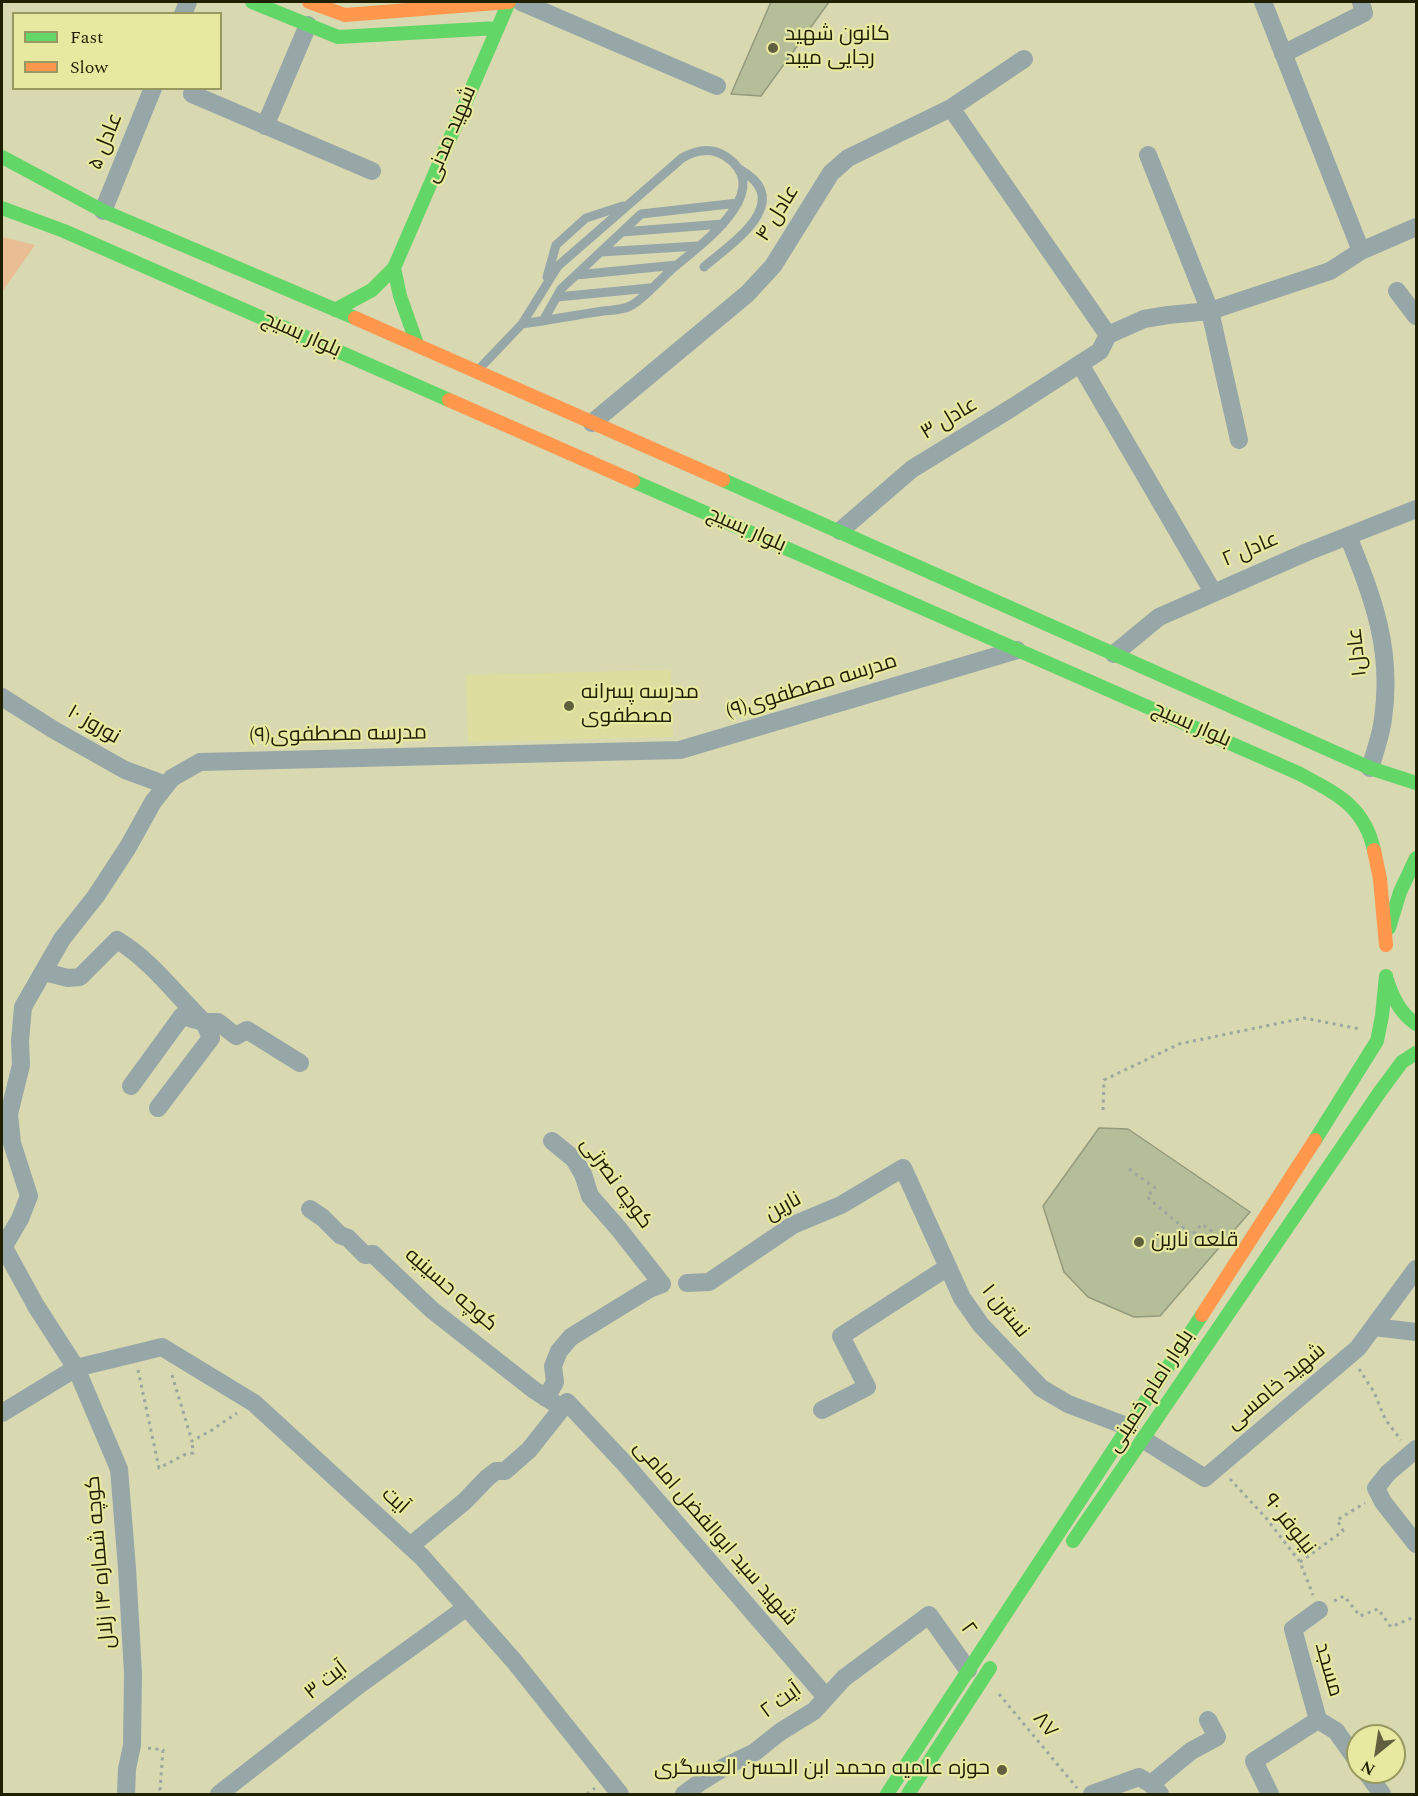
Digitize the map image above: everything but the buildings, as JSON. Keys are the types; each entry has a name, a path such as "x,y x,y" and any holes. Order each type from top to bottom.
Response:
{"main road":[{"path":"252,2 338,37 498,28"},
{"path":"309,2 345,15 509,2"},
{"name":"شهید مدنی","path":"335,310 372,290 394,268 509,2"},
{"name":"بلوار بسیج","path":"3,160 103,212 417,344 1370,768 1416,783"},
{"name":"بلوار بسیج","path":"2,208 64,231 1298,773 1338,795 1362,817 1375,851 1386,960"},
{"path":"394,268 400,296 417,344"},
{"path":"1298,773 1312,770 1317,760 1314,743"},
{"path":"1416,858 1392,911 1386,960 1394,1001 1408,1019 1416,1024"},
{"name":"بلوار امام خمینی","path":"909,1794 976,1674 1129,1427 1377,1041 1386,960"},
{"name":"بلوار امام خمینی","path":"1066,1552 1379,1094 1402,1062 1416,1053"},
{"name":"بلوار امام خمینی","path":"887,1794 976,1674 997,1658"}],"street":[{"path":"521,2 717,86"},
{"path":"1263,2 1362,251"},
{"path":"1283,54 1364,13 1361,2"},
{"path":"265,126 308,25"},
{"name":"عادل ۴","path":"592,423 747,294 773,266 831,173 839,165 848,158 951,108 1024,59"},
{"name":"عادل ۵","path":"103,212 152,90"},
{"path":"192,94 372,171"},
{"path":"951,108 1108,335 1144,320 1168,315 1210,312 1330,271 1362,251 1416,227"},
{"path":"1148,155 1210,312 1239,440"},
{"path":"1397,291 1416,315"},
{"name":"عادل ۳","path":"840,531 912,469 1100,351 1108,335"},
{"path":"1090,357 1080,364 1213,592"},
{"name":"عادل ۲","path":"1114,654 1159,617 1213,592 1416,509"},
{"name":"عادل۱","path":"1348,536 1377,612 1386,667 1383,721 1370,768"},
{"name":"مدرسه مصطفوی(۹)","path":"3,1245 20,1219 29,1196 12,1143 9,1114 21,1065 20,1041 23,1007 62,939 96,896 128,847 153,802 172,778 200,762 680,750 1017,650"},
{"name":"نوروز ۱۰","path":"2,697 54,730 125,770 166,785"},
{"path":"44,972 68,978 80,977 117,940 141,959 204,1022 211,1038 158,1108"},
{"path":"131,1086 182,1016 204,1022 218,1022 236,1036 247,1030 300,1063"},
{"name":"کوچه نصرتی","path":"546,1398 555,1382 553,1366 559,1351 571,1337 649,1289 662,1284 590,1196 583,1174 574,1159 552,1141"},
{"name":"نسترن ۱","path":"903,1168 962,1298 981,1325 1041,1388 1095,1416 1129,1427"},
{"name":"نارین","path":"687,1282 709,1282 793,1225 841,1205 903,1168"},
{"name":"کوچه حسینیه","path":"310,1209 340,1235 348,1238 365,1255 374,1254 432,1310 546,1398 564,1405"},
{"name":"کوچه شماره ۱۴ زلال","path":"3,1245 36,1306 76,1368 119,1469 131,1635 132,1745 127,1769 126,1794"},
{"path":"822,1410 867,1387 841,1336 948,1267"},
{"name":"شهید خامسی","path":"1144,1440 1205,1478 1358,1348 1416,1269"},
{"path":"1374,1327 1416,1332"},
{"name":"آیت","path":"2,1413 76,1368 162,1347 254,1403 410,1546 514,1661 620,1794"},
{"path":"410,1546 465,1501 487,1478 496,1471 505,1471 521,1457 564,1405"},
{"name":"شهید سید ابوالفضل امامی","path":"564,1405 626,1465 826,1697"},
{"path":"1414,1451 1388,1473 1376,1488 1383,1502 1416,1544"},
{"name":"آیت ۳","path":"219,1794 359,1685 467,1607"},
{"name":"مسجد","path":"1320,1610 1293,1629 1318,1720 1336,1731 1346,1745"},
{"name":"آیت ۲","path":"684,1794 726,1766 755,1752 780,1732 814,1711 844,1678 929,1615"},
{"name":"۲","path":"929,1615 976,1674"},
{"path":"1092,1794 1138,1777 1156,1789 1191,1751 1217,1737 1208,1720"},
{"name":"مسجد","path":"1270,1794 1254,1761 1318,1720"}],"lane":[{"path":"477,371 522,324 558,266 682,158 694,151 720,152 738,169 742,182 742,194 731,217 630,307 522,324"},
{"path":"704,267 752,226 759,216 762,206 757,183 738,169"},
{"path":"543,321 561,289 641,214 738,203"},
{"path":"544,289 556,245 586,218 628,205"},
{"path":"622,232 723,224"},
{"path":"601,252 698,246"},
{"path":"576,275 677,265"},
{"path":"557,297 651,288"}],"path":[{"path":"1103,1110 1104,1080 1179,1044 1304,1018 1352,1028 1379,1030"},
{"path":"1129,1169 1155,1188 1147,1197 1192,1235 1202,1224 1213,1232"},
{"path":"135,1353 159,1468 186,1454 193,1453 192,1441 172,1375"},
{"path":"1350,1355 1374,1392 1385,1419 1414,1451"},
{"path":"192,1441 254,1403"},
{"name":"نیلوفر ۹۰","path":"1219,1467 1266,1518 1300,1562 1320,1610"},
{"path":"1300,1562 1343,1531 1337,1520 1379,1494"},
{"path":"1320,1610 1344,1596 1360,1616 1378,1609 1391,1627 1416,1616"},
{"name":"۸۷","path":"976,1674 1082,1794"},
{"path":"132,1745 163,1750 160,1790 162,1794"}],"shaded area":[{"path":"2,237 35,245 2,292"},
{"name":"مدرسه پسرانه مصطفوی","path":"671,670 673,737 468,742 466,675"}],"traffic: fast":[{"path":"252,2 338,37 498,28"},
{"path":"335,310 372,290 394,268 509,2"},
{"path":"2,157 103,211 355,318"},
{"path":"2,208 64,231 449,400"},
{"path":"394,268 400,296 417,344"},
{"path":"723,480 1370,768 1416,783"},
{"path":"633,481 1298,773 1336,794 1355,811 1363,822 1374,850"},
{"path":"1389,928 1400,892 1416,858"},
{"path":"1315,1140 1377,1041 1386,976"},
{"path":"1387,980 1398,1005 1416,1024"},
{"path":"1073,1541 1379,1093 1402,1062 1416,1053"},
{"path":"887,1794 1202,1315"},
{"path":"908,1794 990,1668"}],"traffic: slow":[{"path":"309,2 345,15 509,2"},
{"path":"355,318 723,480"},
{"path":"449,400 633,481"},
{"path":"1374,850 1380,879 1386,945"},
{"path":"1202,1315 1315,1140"}],"place":[{"name":"کانون شهید رجایی میبد","path":"773,48"},
{"name":"مدرسه پسرانه مصطفوی","path":"569,706"},
{"name":"قلعه نارین","path":"1139,1242"},
{"name":"حوزه علمیه محمد ابن الحسن العسگری","path":"1002,1770"}]}
